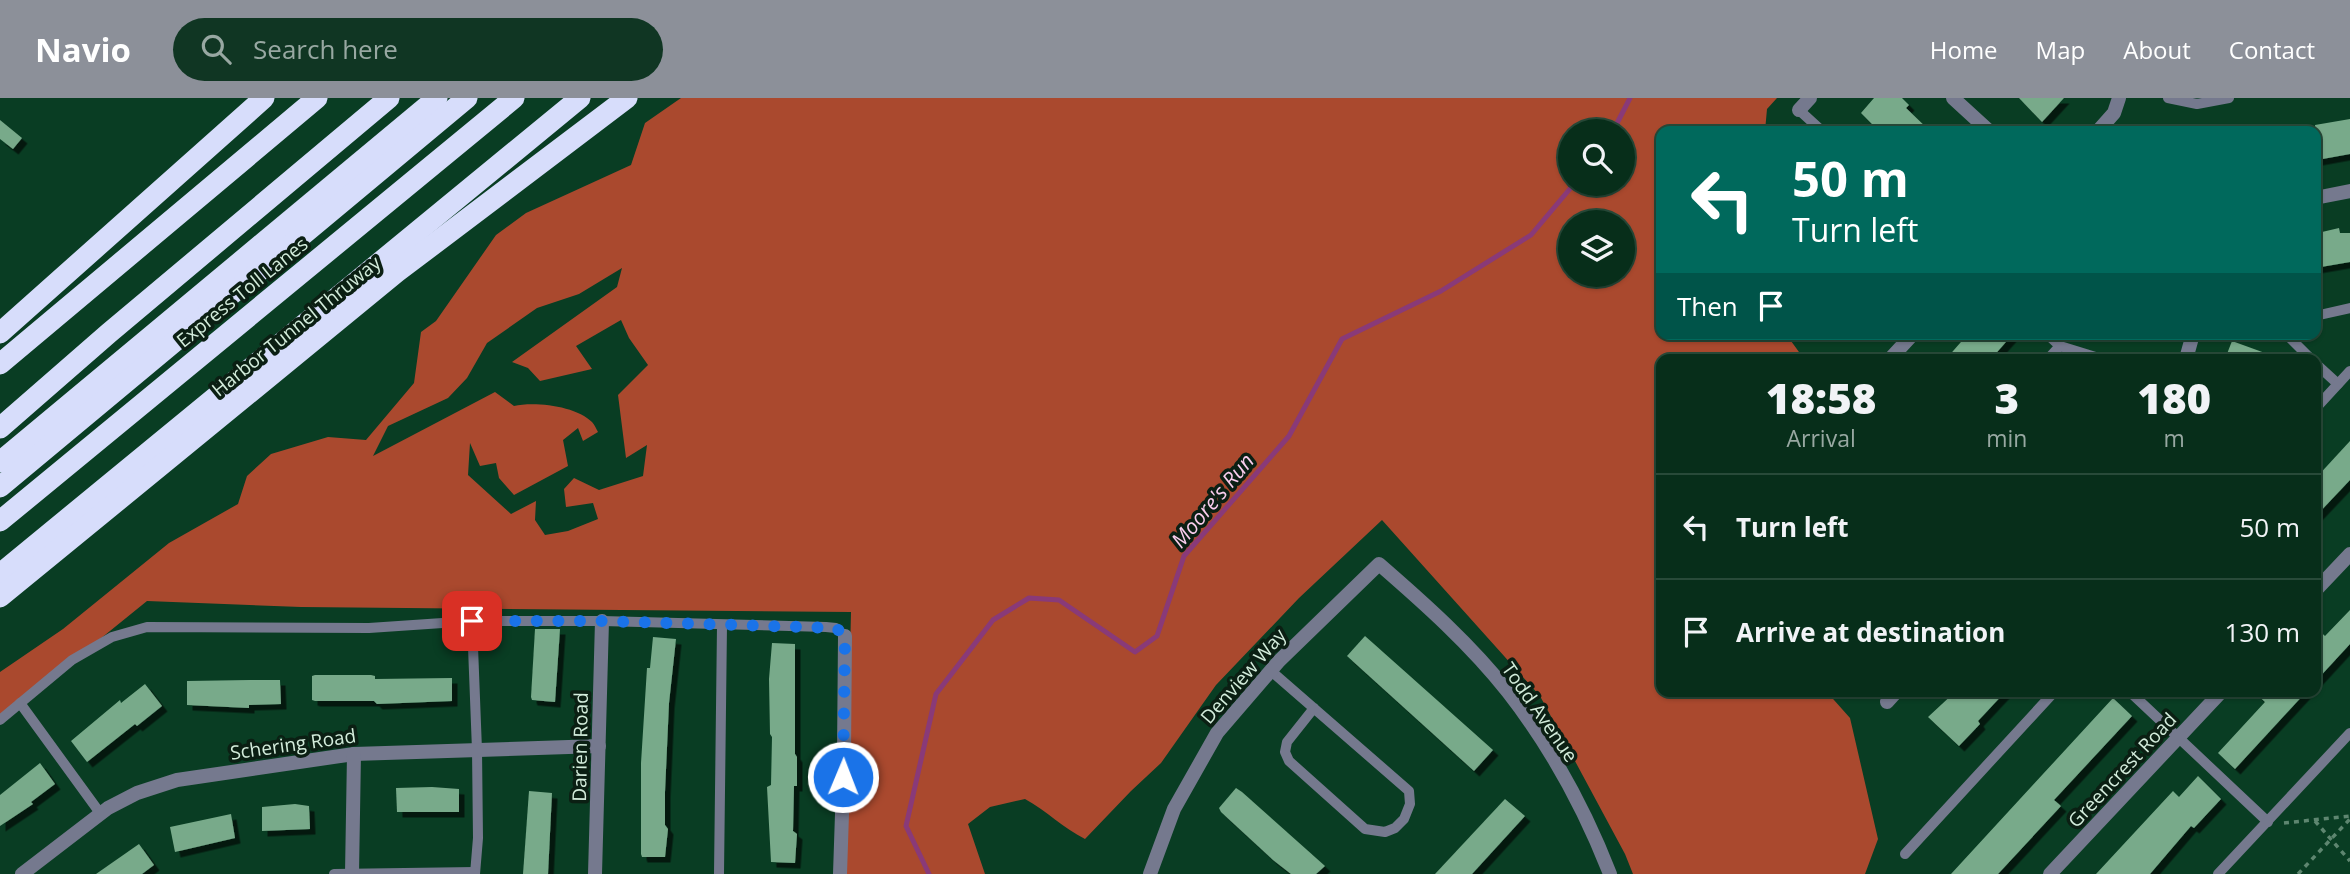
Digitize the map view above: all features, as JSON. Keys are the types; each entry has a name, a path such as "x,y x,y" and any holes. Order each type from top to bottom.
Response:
{"highway":[{"path":"0,333 264,98"},
{"path":"0,364 317,98"},
{"path":"0,428 109,332 389,98"},
{"name":"Express Toll Lanes","path":"0,462 437,98"},
{"name":"Express Toll Lanes","path":"0,487 467,98"},
{"name":"Express Toll Lanes","path":"0,521 514,98"},
{"path":"0,574 580,98"},
{"name":"Harbor Tunnel Thruway","path":"0,597 397,272 627,98"}],"street":[{"path":"1799,110 1810,98"},
{"path":"1952,98 1983,126"},
{"path":"2102,126 2114,113 2119,98"},
{"path":"2321,197 2350,191"},
{"path":"1895,354 1907,340"},
{"path":"2321,585 2350,554"},
{"name":"Denview Way","path":"1150,874 1174,809 1217,733 1270,670 1379,564"},
{"name":"Todd Avenue","path":"1379,564 1463,643 1508,692 1550,754 1590,825 1610,874"},
{"name":"Darien Road","path":"595,874 602,621"},
{"path":"840,874 845,636"},
{"name":"Greencrest Road","path":"2050,874 2217,697"},
{"name":"Schering Road","path":"22,874 100,813 137,793 177,780 354,754 598,746"},
{"path":"352,874 354,754"}],"lane":[{"path":"2168,98 2197,104 2229,98"},
{"path":"1799,110 1817,126"},
{"path":"2321,315 2350,308"},
{"path":"2054,340 2060,346 2086,354"},
{"path":"2292,340 2306,354"},
{"path":"2053,354 2060,346"},
{"path":"2321,368 2338,384"},
{"path":"2321,402 2350,371"},
{"path":"334,874 475,873 478,838 477,750 472,621"},
{"path":"0,720 72,660 112,637 147,627 369,628 472,621 602,621 826,626 836,628 845,636"},
{"path":"719,874 722,625"},
{"path":"1270,670 1314,708 1409,792 1410,804 1404,818 1395,828 1385,832 1365,829 1289,761 1285,752 1287,742 1314,708"},
{"path":"1905,854 2049,697"},
{"path":"2135,697 2268,822"},
{"path":"20,703 100,813"},
{"path":"2218,874 2350,733"}],"path":[{"path":"2268,822 2350,818"},
{"path":"2298,874 2350,818"},
{"path":"2315,821 2350,861"}],"shaded area":[{"path":"681,98 1777,98 1767,109 1765,126 1656,126 1656,340 1790,340 1800,354 1656,354 1656,697 1831,697 1850,718 1878,839 1865,874 1633,874 1625,854 1540,696 1382,520 1299,598 1216,685 1161,763 1085,839 1025,799 990,807 968,824 985,874 845,874 851,612 301,607 147,601 0,720 0,672 63,629 169,543 238,504 247,476 271,454 328,437 366,440 414,383 421,332 436,321 496,235 526,213 631,165 645,123","holes":["622,268 617,287 512,362 528,368 540,381 592,369 576,346 621,320 629,338 648,365 618,395 626,458 647,445 643,476 599,490 574,478 564,489 566,507 593,503 598,519 568,531 545,535 535,520 536,501 511,514 468,475 470,443 480,466 496,463 499,478 514,495 568,466 563,440 578,428 583,441 598,432 593,423 585,417 566,409 544,405 514,406 495,392 373,456 388,426 448,398 467,378 487,343 537,308 579,294"]}],"building":[{"path":"1874,98 1902,98 1909,105 1906,108 1925,126 1870,126 1872,124 1861,113"},
{"path":"2019,98 2064,98 2042,122"},
{"path":"2350,119 2350,154 2321,159 2321,126 2315,125"},
{"path":"0,120 22,138 13,149 0,139"},
{"path":"2339,228 2340,233 2350,233 2350,262 2321,267 2322,232"},
{"path":"1963,340 2008,340 1995,354 1950,354"},
{"path":"2232,341 2268,354 2227,354"},
{"path":"2350,441 2350,480 2321,511 2321,472"},
{"path":"2350,610 2350,644 2321,675 2321,632 2325,636"},
{"path":"535,629 560,629 555,702 532,700 531,697"},
{"path":"1365,636 1493,750 1474,771 1347,656"},
{"path":"653,637 676,639 669,703 665,792 665,825 668,829 665,857 642,857 641,854 641,763 647,668 650,668"},
{"path":"772,643 795,644 795,863 771,862 767,787 771,785 769,679"},
{"path":"371,675 375,676 375,679 452,678 452,701 377,704 374,701 315,701 312,700 312,676"},
{"path":"280,680 281,704 249,705 249,708 187,705 187,681"},
{"path":"145,684 162,706 87,762 71,741 120,700 121,703"},
{"path":"1950,697 2000,697 1959,746 1928,717"},
{"path":"2260,697 2301,697 2235,769 2218,753 2265,702"},
{"path":"2113,698 2132,716 2054,800 2061,806 1998,874 1951,874"},
{"path":"40,763 55,784 31,802 33,804 0,826 0,795"},
{"path":"2198,776 2221,799 2194,828 2191,826 2150,874 2096,874 2173,791 2179,797"},
{"path":"396,788 459,789 459,812 397,812"},
{"path":"1236,788 1325,866 1316,874 1291,874 1273,860 1221,812 1219,808"},
{"path":"529,791 552,793 548,874 523,874"},
{"path":"1505,799 1525,816 1472,874 1435,874"},
{"path":"295,804 309,806 310,829 262,831 262,807"},
{"path":"231,814 235,838 175,852 170,827"},
{"path":"139,844 154,865 142,874 96,874"}],"waterway":[{"name":"Moore's Run","path":"1619,119 1630,98"},
{"name":"Moore's Run","path":"929,874 906,826 936,694 993,620 1029,598 1059,600 1135,652 1157,636 1184,556 1289,436 1342,339 1441,291 1531,235 1564,196"}],"route":[{"path":"472,621 602,621 836,628 845,636 843,777"}]}
